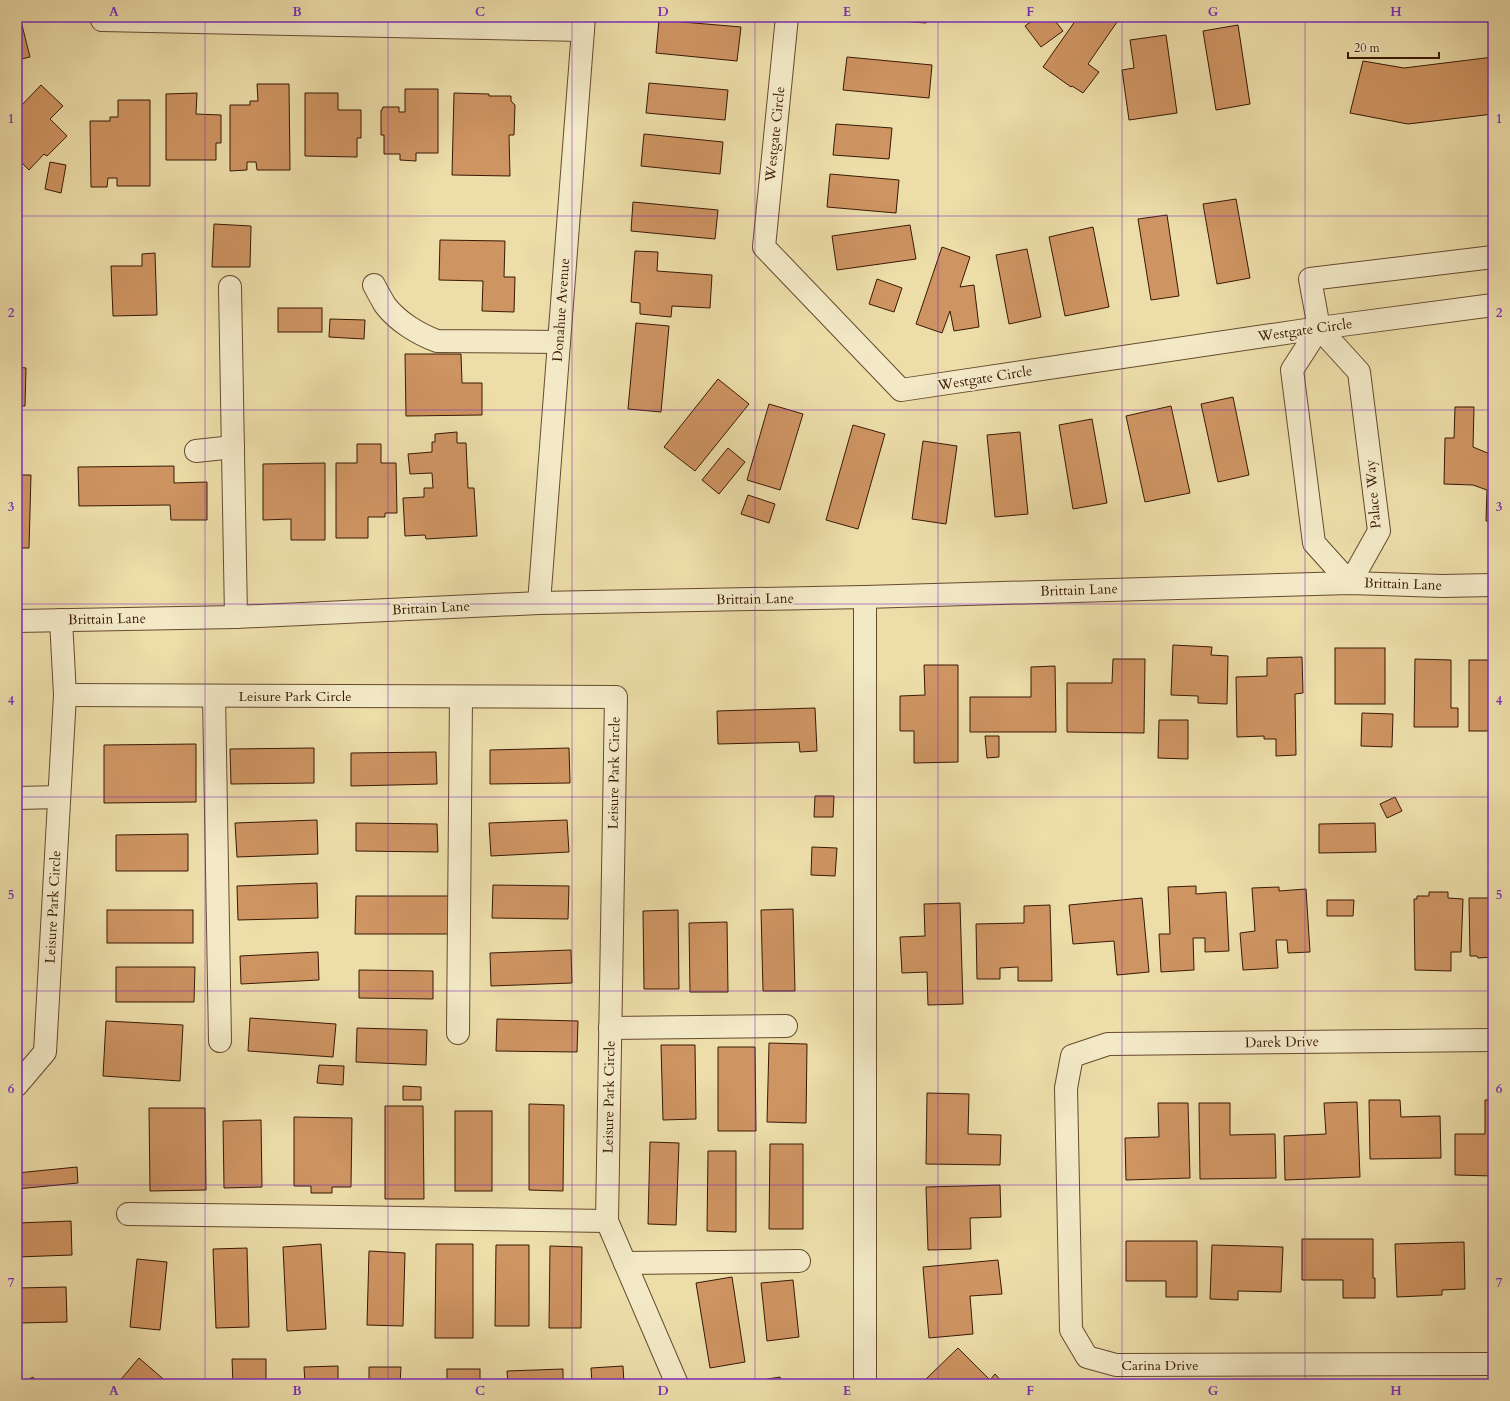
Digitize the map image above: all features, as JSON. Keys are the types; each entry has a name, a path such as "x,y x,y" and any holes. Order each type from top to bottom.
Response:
{"street":[{"path":"103,17 102,20 584,24"},
{"name":"Westgate Circle","path":"787,17 764,247 901,390 1319,328 1493,304"},
{"name":"Donahue Avenue","path":"538,603 584,24"},
{"path":"1350,583 1314,543 1292,370 1319,328 1310,279 1493,257"},
{"path":"374,285 386,306 401,321 427,337 437,341 559,342"},
{"path":"230,287 236,617"},
{"name":"Palace Way","path":"1319,328 1359,372 1379,531 1350,583"},
{"path":"196,451 233,447"},
{"name":"Brittain Lane","path":"17,620 236,617 538,603 865,597 1350,583 1442,586 1493,585"},
{"path":"865,597 865,1384"},
{"name":"Leisure Park Circle","path":"17,1085 45,1052 65,695 62,620"},
{"name":"Leisure Park Circle","path":"65,695 616,697 606,1221 677,1384"},
{"path":"214,696 220,1041"},
{"path":"458,1033 461,696"},
{"path":"17,798 59,797"},
{"path":"610,1028 786,1026"},
{"name":"Darek Drive","path":"1072,1056 1108,1044 1493,1040"},
{"name":"Carina Drive","path":"1072,1056 1066,1088 1071,1330 1087,1357 1116,1365 1493,1364"},
{"path":"128,1214 606,1221"},
{"path":"625,1264 799,1261"}],"building":[{"path":"849,17 927,17 926,23"},
{"path":"1037,17 1052,17 1063,31 1041,47 1025,26"},
{"path":"1078,17 1110,17 1117,22 1088,64 1099,72 1083,93 1072,86 1071,87 1043,67"},
{"path":"659,20 741,27 737,61 656,53"},
{"path":"22,25 30,57 17,60 17,26"},
{"path":"1238,25 1250,104 1216,110 1203,31"},
{"path":"1166,35 1177,113 1129,120 1122,70 1134,68 1130,40"},
{"path":"847,57 932,65 929,98 843,90"},
{"path":"1493,57 1493,114 1408,124 1350,113 1363,61 1404,68"},
{"path":"649,83 728,90 725,120 646,113"},
{"path":"257,84 289,84 290,170 257,170 256,162 247,162 247,170 230,171 230,105 250,105 250,101 258,101"},
{"path":"41,85 63,106 50,119 67,136 47,156 44,154 29,170 20,161 17,164 17,110"},
{"path":"405,89 438,89 438,153 416,153 416,161 400,160 400,154 384,154 384,135 381,135 381,110 383,107 399,107 399,112 405,112"},
{"path":"197,93 196,114 221,115 221,143 216,143 216,160 166,160 166,94"},
{"path":"305,93 338,93 338,110 361,110 361,138 357,138 357,157 305,156"},
{"path":"454,93 511,96 511,101 515,105 514,135 509,135 510,176 452,175"},
{"path":"118,100 150,100 150,186 117,186 117,178 108,178 107,187 91,187 90,121 110,121 110,117 118,117"},
{"path":"836,124 892,128 889,159 833,155"},
{"path":"644,134 723,142 720,174 641,166"},
{"path":"50,162 66,165 61,193 45,189"},
{"path":"830,174 899,180 896,213 827,207"},
{"path":"1236,199 1250,278 1217,284 1203,204"},
{"path":"633,202 718,210 715,239 631,231"},
{"path":"1167,215 1179,296 1151,300 1138,219"},
{"path":"214,224 251,226 250,267 212,267"},
{"path":"910,225 916,259 837,270 832,236"},
{"path":"1093,227 1109,307 1065,316 1049,237"},
{"path":"440,240 505,241 504,277 515,277 514,312 482,311 483,281 439,280"},
{"path":"942,247 970,257 960,287 974,285 979,327 954,331 950,311 942,333 916,324"},
{"path":"1027,249 1041,317 1009,324 996,255"},
{"path":"635,251 658,252 657,271 712,275 710,308 672,306 671,317 640,314 640,303 631,302"},
{"path":"155,253 157,315 113,316 111,266 142,266 142,254"},
{"path":"877,279 902,288 894,312 869,304"},
{"path":"278,308 322,308 322,332 278,332"},
{"path":"330,319 365,320 364,339 329,337"},
{"path":"636,323 669,326 661,412 628,409"},
{"path":"405,354 461,354 462,383 482,383 482,415 406,416"},
{"path":"17,367 26,368 25,406 17,406"},
{"path":"718,379 749,404 695,471 664,447"},
{"path":"1233,397 1249,475 1218,482 1201,404"},
{"path":"769,404 803,414 780,490 747,480"},
{"path":"1171,406 1190,493 1145,502 1126,416"},
{"path":"1455,407 1474,407 1473,447 1493,455 1493,521 1486,521 1487,490 1473,485 1444,484 1445,438 1454,438"},
{"path":"1092,419 1107,503 1073,509 1059,425"},
{"path":"853,425 885,434 858,529 826,520"},
{"path":"457,432 457,443 466,443 468,488 474,488 477,536 426,539 425,535 405,536 403,498 424,497 424,488 433,488 432,473 410,474 408,454 432,452 432,442 435,442 435,434"},
{"path":"1020,432 1028,514 995,517 987,435"},
{"path":"923,441 957,446 946,524 912,519"},
{"path":"357,444 381,444 381,463 396,463 397,513 385,513 385,517 368,517 368,538 336,538 336,463 357,463"},
{"path":"728,448 745,462 719,494 702,480"},
{"path":"325,463 325,540 291,540 291,519 263,520 263,464"},
{"path":"174,466 174,483 207,482 207,520 171,520 170,505 79,506 78,467"},
{"path":"17,475 31,475 29,548 17,548"},
{"path":"748,495 775,504 769,523 741,514"},
{"path":"1173,645 1212,647 1211,655 1228,656 1227,704 1198,703 1198,696 1171,695"},
{"path":"1335,648 1385,648 1385,704 1335,704"},
{"path":"1302,657 1303,693 1295,694 1296,755 1276,756 1276,739 1264,739 1264,736 1237,737 1236,677 1267,676 1267,658"},
{"path":"1113,659 1145,659 1144,733 1067,732 1067,683 1112,683"},
{"path":"1415,659 1451,660 1451,708 1458,708 1458,727 1414,727"},
{"path":"1469,660 1493,660 1493,731 1469,731"},
{"path":"924,665 958,665 958,762 914,763 914,731 900,731 900,696 925,695"},
{"path":"1055,666 1056,732 970,732 970,697 1031,697 1031,667"},
{"path":"815,708 817,751 800,752 799,742 718,744 717,711"},
{"path":"1362,713 1393,714 1392,747 1361,746"},
{"path":"1159,720 1188,720 1188,759 1158,758"},
{"path":"985,736 999,736 999,757 987,758"},
{"path":"196,744 196,802 104,803 104,745"},
{"path":"314,748 314,783 231,784 230,749"},
{"path":"569,748 570,783 490,784 490,750"},
{"path":"436,752 437,784 351,786 351,753"},
{"path":"815,796 834,796 833,817 814,817"},
{"path":"1395,797 1402,811 1387,818 1380,804"},
{"path":"317,820 318,854 237,857 235,823"},
{"path":"567,820 569,852 491,856 489,823"},
{"path":"356,823 437,824 438,852 356,851"},
{"path":"1375,823 1376,852 1319,853 1319,824"},
{"path":"188,834 188,871 116,871 116,835"},
{"path":"812,847 837,848 835,876 811,875"},
{"path":"317,883 318,918 238,920 237,886"},
{"path":"493,885 569,886 568,919 492,918"},
{"path":"1196,886 1196,894 1226,892 1229,951 1205,952 1205,938 1193,938 1194,970 1161,972 1159,934 1170,934 1168,887"},
{"path":"1279,887 1279,891 1306,889 1310,952 1288,953 1287,940 1276,940 1278,968 1243,970 1240,933 1255,931 1252,888"},
{"path":"1429,892 1448,892 1448,898 1463,899 1461,952 1451,952 1451,971 1415,970 1414,899 1417,899 1417,896 1429,896"},
{"path":"356,896 450,896 450,934 355,934"},
{"path":"1142,898 1149,972 1117,975 1114,941 1073,944 1069,905"},
{"path":"1469,898 1493,898 1493,957 1478,958 1477,956 1470,956"},
{"path":"1327,900 1354,900 1353,916 1327,916"},
{"path":"960,903 963,1004 928,1005 927,972 902,973 900,937 925,936 924,904"},
{"path":"1050,905 1052,981 1018,981 1018,967 1000,968 1000,979 977,979 976,924 1024,923 1024,906"},
{"path":"793,909 795,991 763,991 761,910"},
{"path":"107,910 193,910 193,943 107,943"},
{"path":"678,910 679,989 644,989 643,911"},
{"path":"727,922 728,992 690,992 689,923"},
{"path":"571,950 572,983 491,986 490,953"},
{"path":"318,952 319,980 241,984 240,956"},
{"path":"116,967 195,967 194,1002 116,1002"},
{"path":"359,970 433,971 433,999 359,998"},
{"path":"250,1018 336,1024 333,1057 248,1051"},
{"path":"497,1019 578,1021 577,1052 496,1051"},
{"path":"106,1021 183,1025 180,1081 103,1076"},
{"path":"357,1028 427,1030 426,1065 356,1062"},
{"path":"769,1043 807,1044 806,1123 767,1122"},
{"path":"661,1045 695,1045 696,1119 663,1120"},
{"path":"718,1047 755,1047 756,1131 718,1131"},
{"path":"319,1065 344,1066 343,1085 317,1083"},
{"path":"403,1086 421,1087 421,1100 403,1100"},
{"path":"927,1093 969,1094 968,1134 1001,1135 1000,1165 926,1164"},
{"path":"1369,1100 1400,1100 1401,1117 1440,1116 1441,1158 1370,1159"},
{"path":"1485,1100 1493,1100 1493,1176 1455,1175 1455,1134 1485,1134"},
{"path":"1357,1102 1360,1177 1285,1180 1284,1136 1326,1134 1324,1103"},
{"path":"1158,1103 1188,1103 1190,1178 1126,1180 1125,1138 1159,1137"},
{"path":"1199,1103 1230,1103 1230,1135 1275,1134 1276,1178 1200,1179"},
{"path":"529,1104 564,1105 563,1191 529,1190"},
{"path":"385,1106 423,1106 424,1199 385,1199"},
{"path":"149,1108 205,1108 206,1190 150,1191"},
{"path":"455,1111 492,1111 492,1191 455,1191"},
{"path":"294,1117 352,1118 351,1187 332,1187 332,1193 311,1193 311,1186 294,1186"},
{"path":"261,1120 262,1187 224,1188 223,1121"},
{"path":"650,1142 679,1143 676,1225 648,1224"},
{"path":"770,1144 803,1144 803,1229 769,1229"},
{"path":"708,1151 736,1151 736,1232 707,1231"},
{"path":"77,1167 78,1183 17,1189 17,1173"},
{"path":"1000,1185 1001,1217 970,1218 971,1249 928,1250 926,1187"},
{"path":"71,1221 72,1255 17,1257 17,1223"},
{"path":"1302,1239 1373,1239 1373,1278 1375,1278 1375,1298 1343,1298 1343,1280 1302,1280"},
{"path":"1493,1240 1493,1288 1491,1241"},
{"path":"1126,1241 1197,1241 1197,1297 1166,1297 1166,1281 1126,1281"},
{"path":"1464,1242 1465,1289 1442,1290 1442,1295 1397,1297 1395,1244"},
{"path":"321,1244 326,1329 287,1331 283,1247"},
{"path":"436,1244 473,1244 473,1338 435,1338"},
{"path":"496,1245 529,1245 529,1326 495,1326"},
{"path":"1212,1245 1283,1247 1281,1292 1238,1291 1238,1300 1210,1299"},
{"path":"550,1246 582,1247 581,1328 549,1328"},
{"path":"247,1248 249,1327 216,1328 213,1249"},
{"path":"369,1251 405,1253 403,1326 367,1325"},
{"path":"137,1259 167,1262 160,1330 130,1327"},
{"path":"998,1260 1002,1294 970,1296 973,1334 929,1338 923,1267"},
{"path":"732,1277 745,1362 710,1368 696,1283"},
{"path":"793,1280 799,1337 767,1341 761,1283"},
{"path":"66,1287 67,1322 17,1323 17,1288"},
{"path":"958,1348 990,1380 995,1374 1004,1384 929,1384 925,1380"},
{"path":"139,1358 169,1384 117,1384"},
{"path":"232,1359 266,1359 266,1384 233,1384"},
{"path":"338,1366 338,1384 305,1384 304,1367"},
{"path":"623,1366 624,1384 592,1384 591,1368"},
{"path":"369,1367 401,1367 400,1384 369,1384"},
{"path":"447,1369 480,1369 480,1384 447,1384"},
{"path":"563,1369 563,1384 508,1384 507,1371"},
{"path":"33,1377 37,1384 20,1384"},
{"path":"780,1377 782,1384 738,1384"}]}
